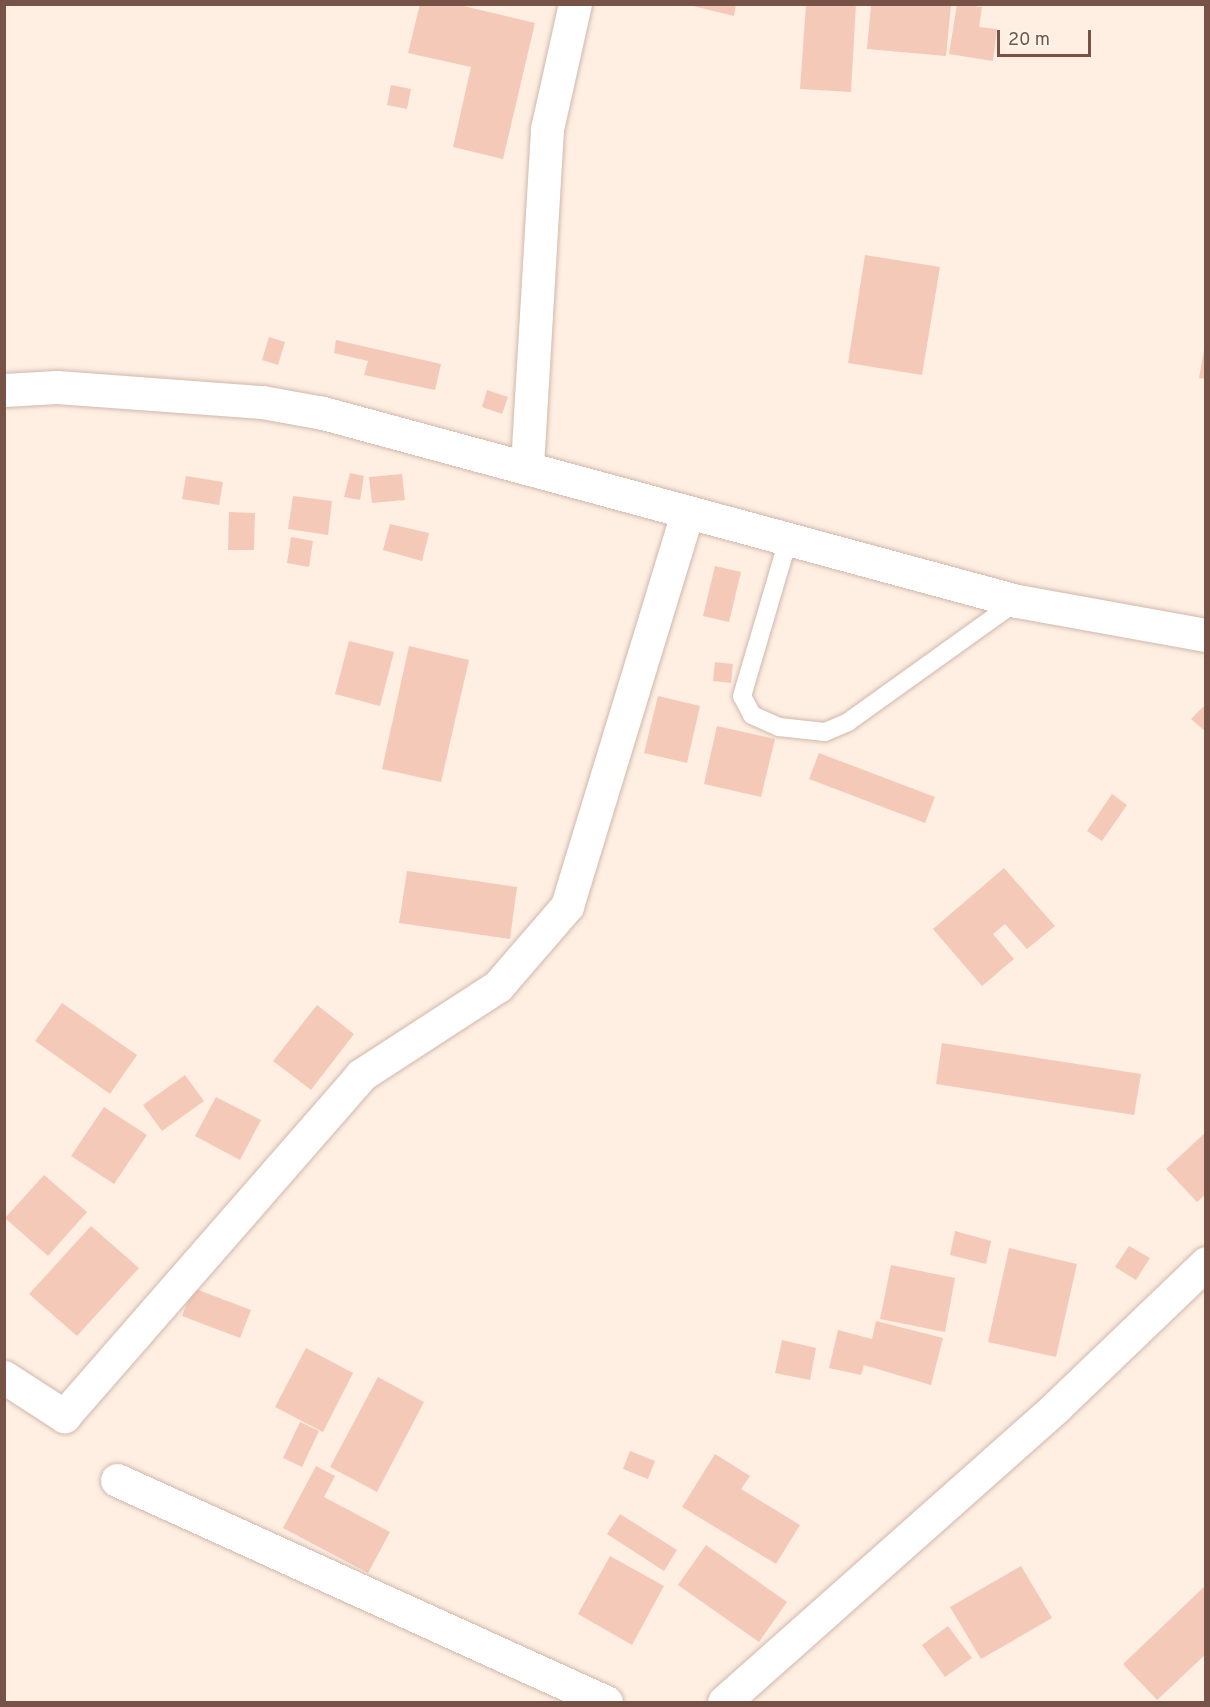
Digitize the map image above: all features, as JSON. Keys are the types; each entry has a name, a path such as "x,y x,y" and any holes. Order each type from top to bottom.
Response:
{"street":[{"path":"527,466 548,129 575,4"},
{"path":"13,389 57,387 313,411 527,466 687,513 1017,602 1206,635"},
{"path":"4,1377 64,1416 361,1075 498,986 567,906 687,513"},
{"path":"724,1702 1056,1407 1206,1263"},
{"path":"117,1480 606,1702"}],"lane":[{"path":"788,540 742,696 752,715 779,727 825,732 848,722 1017,602"}],"building":[{"path":"420,4 455,4 535,23 503,159 453,147 471,67 408,53"},
{"path":"685,4 736,4 734,16"},
{"path":"806,4 856,4 851,92 800,89"},
{"path":"957,4 982,7 979,27 997,29 993,61 949,54"},
{"path":"871,5 951,5 946,56 867,49"},
{"path":"391,85 411,89 407,109 387,105"},
{"path":"865,255 940,267 922,375 848,363"},
{"path":"269,337 285,342 278,365 262,360"},
{"path":"336,340 441,364 435,390 364,375 368,361 334,353"},
{"path":"1204,350 1206,350 1206,379 1199,378"},
{"path":"487,390 508,397 502,414 482,407"},
{"path":"350,473 364,476 360,500 344,497"},
{"path":"402,474 405,500 372,503 369,477"},
{"path":"186,476 223,482 219,505 182,499"},
{"path":"293,496 332,501 328,535 288,529"},
{"path":"229,512 255,513 254,550 228,550"},
{"path":"390,524 429,533 422,561 383,550"},
{"path":"291,537 313,541 309,567 287,563"},
{"path":"715,566 741,572 729,622 703,616"},
{"path":"349,641 394,652 380,706 335,694"},
{"path":"409,646 469,660 441,782 382,769"},
{"path":"715,662 733,664 731,683 713,681"},
{"path":"658,696 700,706 687,763 644,753"},
{"path":"1206,704 1206,732 1191,719"},
{"path":"717,726 775,739 761,797 704,784"},
{"path":"819,753 935,797 925,823 809,779"},
{"path":"1112,794 1127,805 1102,841 1087,831"},
{"path":"1004,868 1055,926 1027,949 1005,924 993,934 1014,959 982,986 933,929"},
{"path":"407,871 517,887 510,939 399,923"},
{"path":"62,1003 137,1055 110,1094 35,1041"},
{"path":"317,1005 354,1034 311,1090 273,1061"},
{"path":"942,1043 1141,1074 1134,1115 936,1084"},
{"path":"185,1075 204,1101 162,1131 143,1105"},
{"path":"216,1097 261,1120 240,1160 195,1136"},
{"path":"104,1107 147,1135 114,1184 71,1156"},
{"path":"1206,1132 1206,1194 1197,1202 1166,1169"},
{"path":"44,1175 87,1212 48,1256 5,1218"},
{"path":"91,1226 139,1268 77,1336 29,1294"},
{"path":"955,1231 991,1241 986,1264 950,1255"},
{"path":"1129,1246 1150,1258 1136,1280 1115,1267"},
{"path":"1009,1248 1077,1264 1056,1357 988,1342"},
{"path":"891,1265 955,1278 945,1332 880,1319"},
{"path":"193,1288 251,1310 240,1338 182,1316"},
{"path":"876,1321 943,1338 931,1385 864,1365 861,1375 829,1368 838,1330 872,1339"},
{"path":"782,1340 816,1348 810,1380 775,1373"},
{"path":"306,1348 353,1373 323,1432 275,1407"},
{"path":"378,1377 424,1402 377,1492 330,1467"},
{"path":"300,1422 319,1431 302,1467 283,1458"},
{"path":"630,1451 655,1461 648,1479 623,1469"},
{"path":"715,1454 750,1476 741,1489 800,1525 776,1564 682,1507"},
{"path":"316,1466 335,1476 324,1497 390,1532 368,1573 283,1528"},
{"path":"620,1514 677,1550 664,1571 607,1534"},
{"path":"706,1545 787,1602 759,1642 678,1585"},
{"path":"610,1556 664,1586 632,1645 578,1614"},
{"path":"1021,1566 1052,1618 981,1659 950,1607"},
{"path":"1206,1585 1206,1654 1157,1700 1123,1664"},
{"path":"948,1626 972,1658 945,1677 922,1645"}]}
